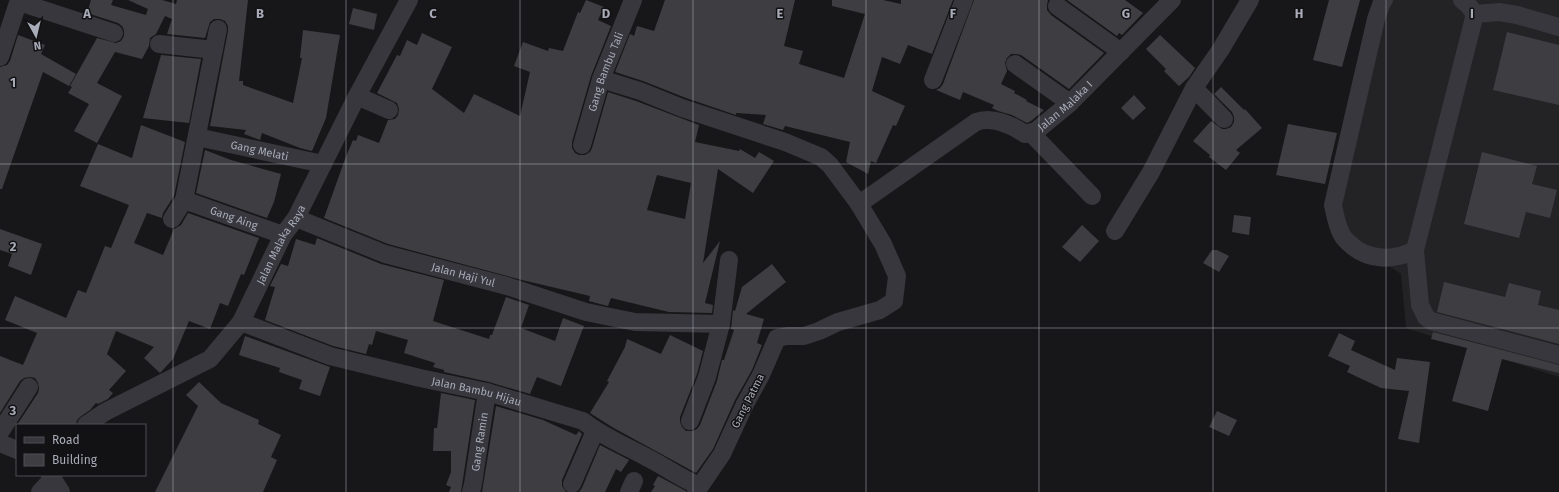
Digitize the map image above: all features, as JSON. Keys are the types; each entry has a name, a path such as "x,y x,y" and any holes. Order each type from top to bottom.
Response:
{"street":[{"name":"Jalan Malaka Raya","path":"87,424 104,412 210,359 241,322 284,235 296,218 357,96 409,0"},
{"name":"Gang Bambu Tali","path":"582,145 601,80 633,0"},
{"path":"933,80 964,0"},
{"name":"Jalan Malaka I","path":"859,204 976,122 983,119 1000,121 1018,129 1025,134 1036,131 1070,103 1172,0"},
{"path":"1115,231 1151,172 1194,88 1250,0"},
{"path":"1384,0 1376,19 1333,205 1336,221 1342,236 1355,248 1372,257 1393,258 1415,250"},
{"path":"1462,0 1475,14"},
{"path":"0,57 19,1 114,33"},
{"path":"1057,6 1121,52"},
{"path":"1475,14 1499,12 1559,26"},
{"path":"1475,14 1415,250 1420,305 1426,317 1431,321 1559,355"},
{"path":"172,219 184,200 218,29"},
{"path":"159,44 214,50"},
{"path":"1015,64 1070,103"},
{"path":"601,80 640,91 682,108 785,142 821,157 830,165 859,204"},
{"path":"1194,88 1224,119"},
{"path":"357,96 389,110"},
{"path":"1031,133 1092,196"},
{"name":"Gang Melati","path":"197,138 323,164"},
{"name":"Gang Aing","path":"184,200 284,235"},
{"name":"Gang Patma","path":"698,489 722,454 745,404 761,375 777,338 787,336 804,336 819,332 838,322 880,310 894,301 897,276 884,244 859,204"},
{"name":"Jalan Haji Yul","path":"296,218 385,254 507,286 586,312 635,322 721,324"},
{"path":"690,421 707,377 721,324 729,260"},
{"name":"Jalan Bambu Hijau","path":"241,322 330,356 420,378 487,392 583,421 595,431 650,458 698,489"},
{"path":"0,432 29,387"},
{"name":"Gang Ramin","path":"471,492 487,392"},
{"path":"572,484 595,431"},
{"path":"0,443 16,450"}],"shaded area":[{"path":"1376,0 1559,0 1559,377 1406,328 1401,274 1331,229"}],"building":[{"path":"91,0 113,0 111,5 146,15 148,9 128,0 162,0 176,4 177,0 248,0 239,81 243,81 243,85 293,103 302,58 300,58 303,30 340,35 326,118 312,151 300,148 262,133 260,140 244,134 246,130 210,126 228,31 228,26 225,21 220,19 214,19 210,22 205,38 167,34 172,19 165,16 156,34 150,38 149,46 142,59 115,52 97,83 122,96 97,143 74,131 89,104 68,93 72,87 70,86 97,38 116,43 121,41 124,36 124,30 118,23 87,13"},
{"path":"586,0 604,7 598,20 611,26 591,76 572,142 572,148 575,153 585,155 590,152 608,92 699,125 695,142 739,151 740,149 755,158 759,152 774,161 753,193 718,169 703,263 720,241 705,303 713,305 712,313 669,312 611,298 608,306 589,301 590,296 522,280 388,244 324,218 353,140 356,141 358,135 379,143 388,120 395,119 398,115 399,109 397,103 377,93 397,55 400,56 407,40 417,45 422,33 452,47 432,89 464,113 474,94 520,116 530,72 514,66 523,42 548,51 549,48 563,51 578,12 580,13","holes":["657,175 691,183 685,219 647,210"]},
{"path":"665,0 795,0 784,46 803,51 799,64 844,78 865,14 832,6 832,0 883,0 901,4 901,0 953,0 932,54 908,45 900,64 882,57 872,91 905,106 896,126 893,125 876,163 871,161 868,174 846,162 850,142 785,126 783,130 763,124 766,115 736,113 736,115 615,72 630,34 634,36 637,26 654,31"},
{"path":"974,0 1048,0 1047,10 1051,15 1104,53 1069,89 1021,55 1011,54 1005,63 1007,71 1001,84 1015,91 1014,93 1027,100 1026,101 1044,110 1027,123 1012,115 998,111 992,108 994,105 963,92 960,100 936,90 943,84"},
{"path":"1067,0 1125,0 1143,13 1122,35 1119,33 1117,36"},
{"path":"1329,0 1360,0 1342,67 1313,60"},
{"path":"353,8 377,14 374,30 349,24"},
{"path":"1507,32 1559,45 1559,105 1493,90"},
{"path":"18,35 45,45 41,54 76,74 69,86 43,72 2,189 0,189 0,67 7,65 10,61"},
{"path":"1160,35 1195,68 1189,77 1179,86 1164,71 1166,69 1146,49"},
{"path":"161,55 201,59 189,123 143,118"},
{"path":"1221,87 1244,110 1245,109 1262,128 1236,150 1240,153 1226,170 1209,157 1210,155 1193,141 1211,121 1222,129 1231,127 1234,122 1232,112 1214,94"},
{"path":"1134,95 1146,108 1133,120 1121,108"},
{"path":"1288,124 1337,133 1325,184 1276,175"},
{"path":"141,125 185,142 174,196 163,213 162,218 147,213 134,243 163,255 174,229 181,225 188,213 259,238 244,275 241,274 228,306 220,303 210,329 189,321 173,359 160,373 144,358 154,347 116,331 107,354 126,371 109,390 113,393 108,399 98,404 96,403 90,410 77,420 76,424 18,424 38,393 39,388 35,378 24,378 20,381 0,413 0,356 23,365 37,333 5,320 15,296 66,318 78,290 86,293 105,246 111,248 129,205 80,186 98,144 132,158"},
{"path":"205,150 231,160 281,174 274,202 267,218 196,193"},
{"path":"1482,152 1537,166 1532,184 1557,190 1550,218 1526,212 1519,238 1464,224"},
{"path":"1234,215 1251,217 1249,235 1232,232"},
{"path":"1082,225 1099,241 1080,262 1062,247"},
{"path":"0,229 42,244 31,275 8,266 12,254 0,250"},
{"path":"317,238 381,264 444,280 433,321 489,339 490,335 492,335 506,297 529,305 521,328 555,341 563,318 584,326 561,386 537,377 530,394 489,382 444,372 444,370 433,367 435,363 404,353 408,340 376,331 372,345 369,344 366,354 333,346 265,320 275,287 270,286 281,264 288,266 296,239 315,245"},
{"path":"1212,250 1217,250 1229,256 1219,272 1203,263"},
{"path":"772,264 786,282 746,314 764,319 757,343 762,345 752,370 735,400 713,449 696,473 612,427 590,413 609,382 607,381 625,347 627,339 661,354 670,335 703,351 697,374 680,417 682,427 686,431 697,429 700,425 717,381 722,360 724,360 734,330 731,329 733,310 735,311 742,287"},
{"path":"1444,282 1505,297 1509,283 1541,291 1538,305 1559,310 1559,344 1437,312"},
{"path":"1433,332 1559,365 1559,373 1502,359 1488,411 1452,401 1467,348 1431,339"},
{"path":"1339,333 1355,341 1351,350 1395,370 1397,358 1430,362 1419,443 1398,439 1409,391 1381,388 1347,372 1350,366 1328,356"},
{"path":"245,336 330,367 320,396 299,389 302,380 279,372 280,368 239,355"},
{"path":"199,382 221,403 259,420 258,424 281,435 271,457 277,460 263,492 155,492 198,406 186,395"},
{"path":"441,393 475,400 461,492 449,492 451,487 446,485 451,472 451,451 433,451 434,428 437,428"},
{"path":"496,406 543,420 576,435 579,431 582,434 562,480 562,486 566,492 482,492"},
{"path":"1217,411 1237,420 1229,436 1209,427"},
{"path":"600,445 629,460 621,472 616,469 605,492 579,492 582,488"},
{"path":"658,476 686,492 651,492 655,486 653,485"}]}
